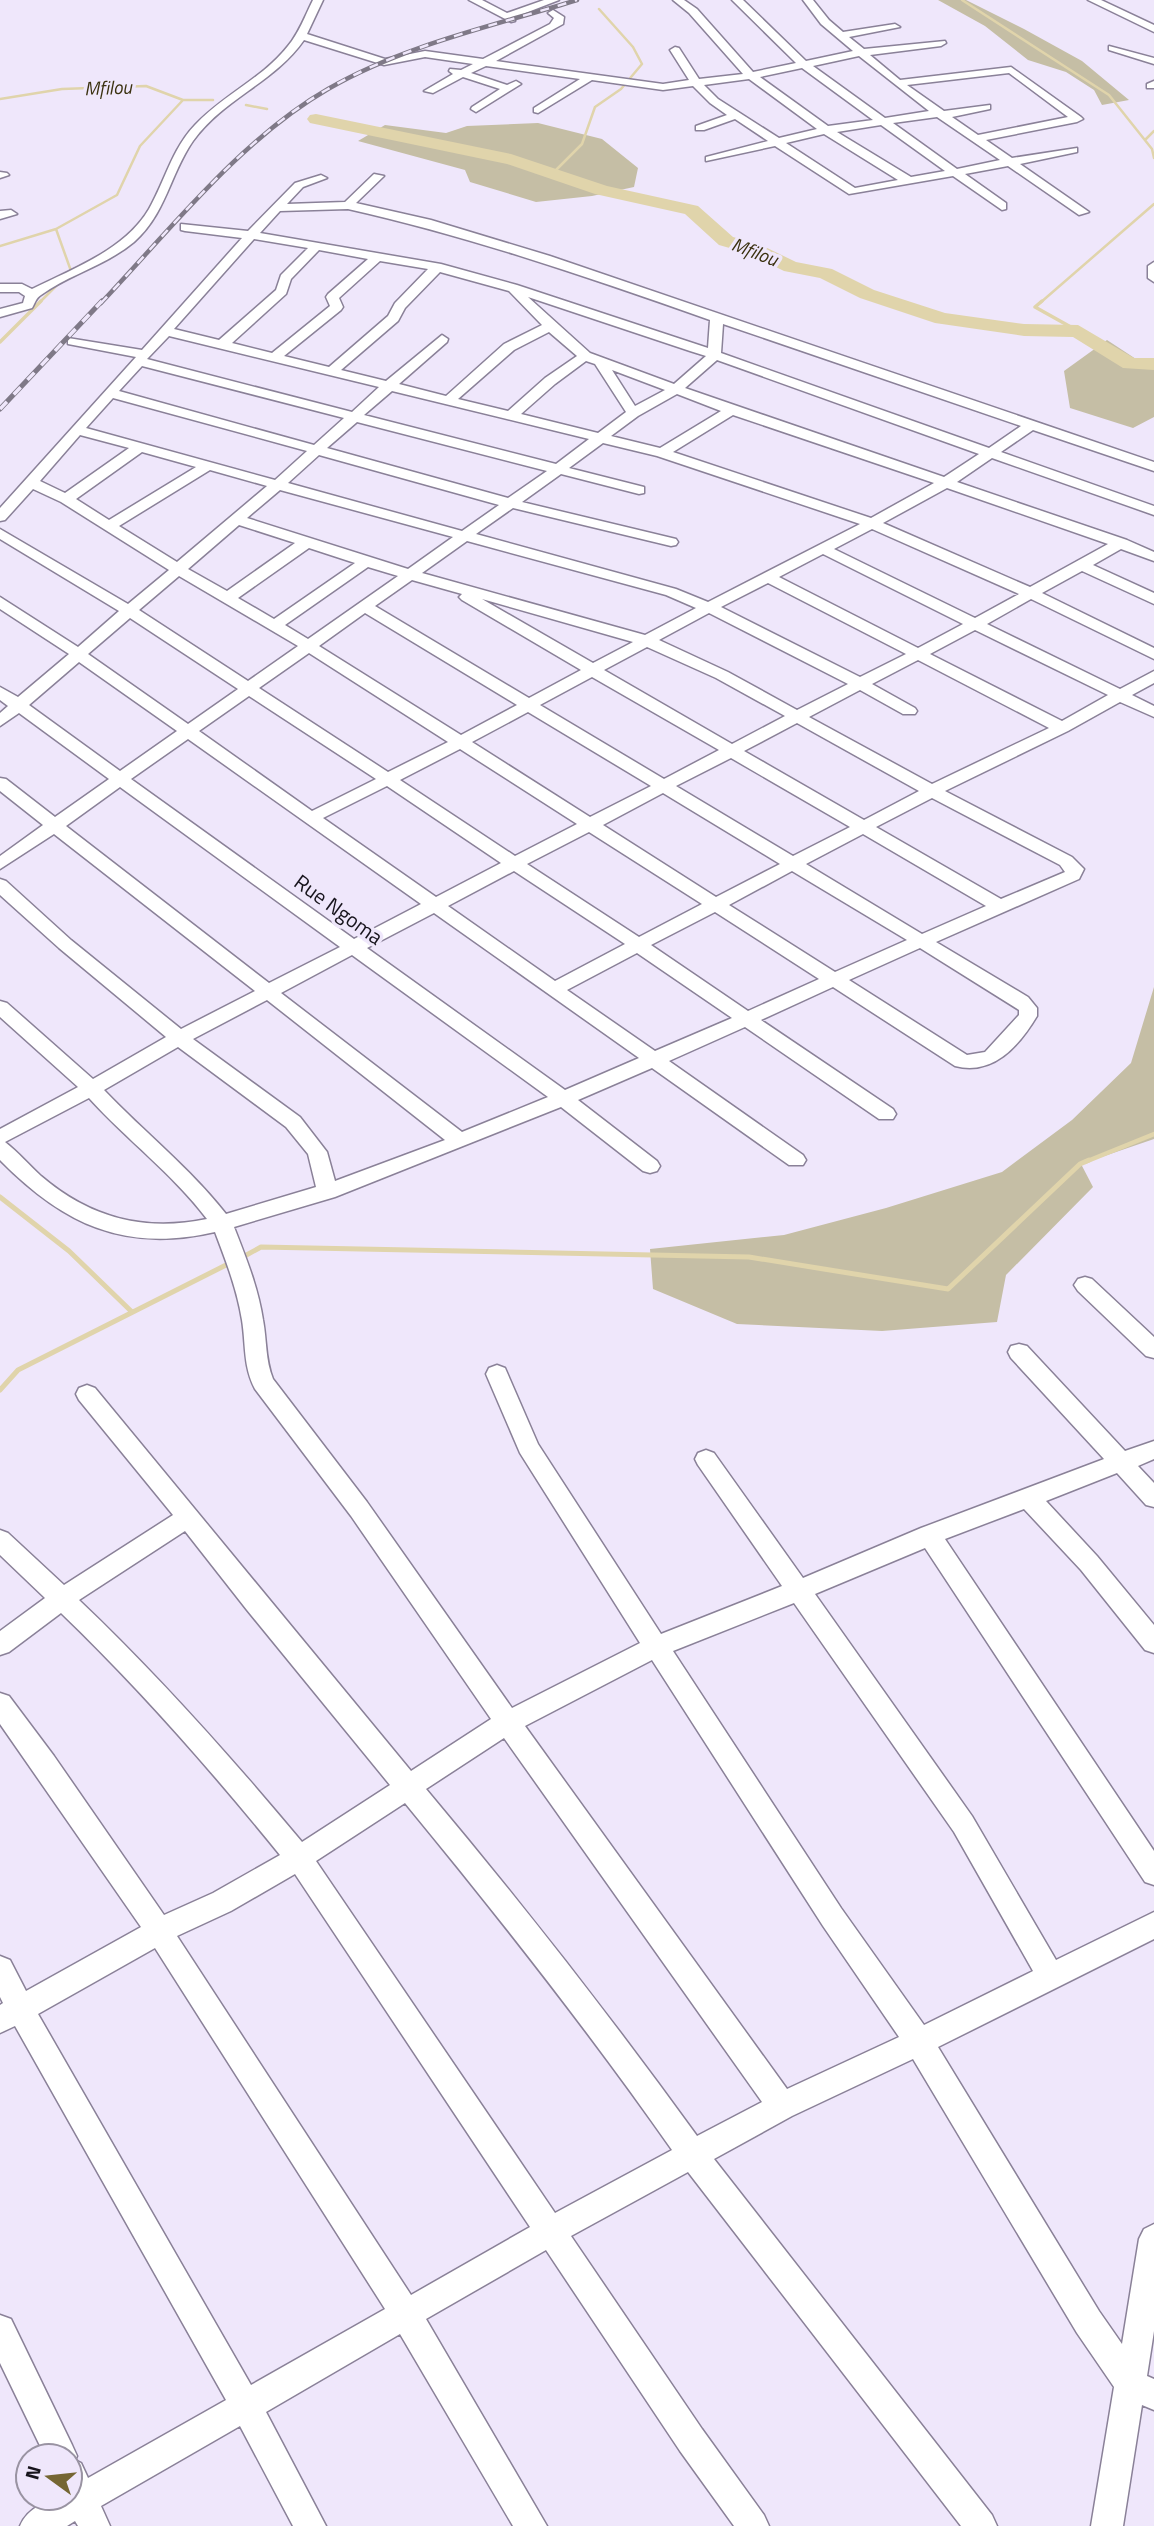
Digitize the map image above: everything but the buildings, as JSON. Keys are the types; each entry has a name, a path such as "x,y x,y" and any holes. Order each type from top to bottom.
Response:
{"street":[{"path":"32,294 107,253 144,225 194,132 290,50 318,0"},
{"path":"474,0 509,18 554,0"},
{"path":"678,0 693,11 751,76 826,130 910,182"},
{"path":"737,0 804,65 1002,206"},
{"path":"808,0 832,21 841,35 860,53 907,91 1083,212"},
{"path":"1093,0 1154,29"},
{"path":"429,91 554,26 559,22 559,16 553,13"},
{"path":"1135,22 1154,15"},
{"path":"841,35 895,27"},
{"path":"300,35 384,62 419,54 663,87 751,76 860,53 941,43"},
{"path":"1112,48 1154,61"},
{"path":"676,50 697,84 734,116 853,192 1073,150"},
{"path":"404,58 509,89"},
{"path":"476,109 538,70"},
{"path":"900,83 1011,70 1077,119 975,139"},
{"path":"538,110 590,77"},
{"path":"710,159 826,130 986,107"},
{"path":"700,128 734,116"},
{"path":"348,205 378,176"},
{"path":"0,517 276,208 302,183 321,178"},
{"path":"276,208 348,205 392,213 481,239 1154,467"},
{"path":"185,227 378,256 437,267 513,288 1154,511"},
{"path":"223,344 282,291 285,278 317,246"},
{"path":"275,357 337,307 332,297 378,256"},
{"path":"1154,266 1154,278"},
{"path":"332,371 393,318 399,306 437,267"},
{"path":"0,288 18,288 74,272"},
{"path":"18,288 32,294"},
{"path":"513,288 585,356 1154,557"},
{"path":"0,313 28,305 32,294"},
{"path":"0,864 559,469 633,413 676,388 714,356 717,317"},
{"path":"449,400 509,347 551,326"},
{"path":"166,331 662,453 872,523 1031,594 1154,654"},
{"path":"0,721 277,485 442,339"},
{"path":"74,341 353,417 639,490"},
{"path":"512,415 550,380 585,356"},
{"path":"600,362 633,413"},
{"path":"110,393 510,503 671,542"},
{"path":"662,453 732,410"},
{"path":"311,818 389,780 823,550 945,483 1032,425"},
{"path":"77,430 629,579 711,608 909,711"},
{"path":"66,499 140,447"},
{"path":"109,526 207,466"},
{"path":"32,483 66,499 309,646 588,826 717,903 962,1061 972,1065 982,1064 990,1059 1028,1016 1028,1008 1021,1001 364,606"},
{"path":"0,1148 40,1188 70,1209 106,1224 158,1232 188,1230 222,1223 328,1192 460,1141 1073,875 1075,869 1066,861 722,675 648,641 366,562 237,519"},
{"path":"0,533 128,610 389,780 886,1114"},
{"path":"227,597 307,542"},
{"path":"0,1137 92,1089 179,1038 975,624 1122,544"},
{"path":"823,550 1154,712"},
{"path":"274,626 366,562"},
{"path":"1084,566 1154,599"},
{"path":"768,577 1062,728"},
{"path":"451,587 591,671 999,906"},
{"path":"0,602 77,653 185,732 796,1160"},
{"path":"554,989 866,828 976,768 1062,728 1154,676"},
{"name":"Rue Ngoma","path":"0,692 562,1098 650,1166"},
{"path":"0,783 460,1141"},
{"path":"0,886 65,944 179,1038 293,1122 317,1152 328,1192"},
{"path":"0,1007 92,1089 130,1130 197,1191 222,1223 245,1283 253,1322 256,1365 263,1383 359,1508 782,2106"},
{"path":"1085,1285 1154,1350"},
{"path":"1018,1352 1154,1497"},
{"path":"497,1374 528,1447 654,1647 832,1917 919,2042 1088,2322 1142,2389"},
{"path":"87,1394 255,1603 512,1912 606,2033 693,2155 981,2526"},
{"path":"11,2014 159,1931 222,1902 299,1858 508,1722 654,1647 872,1561 929,1535 1154,1450"},
{"path":"706,1459 963,1824 1051,1976"},
{"path":"1028,1497 1089,1563 1154,1643"},
{"path":"0,1645 62,1599 188,1517"},
{"path":"929,1535 1154,1873"},
{"path":"0,1541 127,1661 212,1753 299,1858 691,2440 753,2526"},
{"path":"0,1704 45,1764 159,1931 405,2313 531,2526"},
{"path":"84,2499 405,2313 782,2106 919,2042 1154,1925"},
{"path":"0,1969 11,2014 58,2077 245,2404 310,2526"},
{"path":"1107,2526 1142,2389 1154,2239"},
{"path":"0,2330 54,2442"},
{"path":"36,2526 61,2512"}],"shaded area":[{"path":"938,0 966,0 1024,29 1082,61 1129,100 1102,105 1094,90 1066,72 1028,60 985,26"},
{"path":"538,123 602,139 638,168 634,187 592,196 536,202 470,182 465,170 358,141 385,125 446,133 467,126"},
{"path":"1107,340 1139,361 1154,361 1154,417 1133,428 1070,408 1064,371"},
{"path":"1154,987 1154,1139 1081,1164 1093,1187 1006,1275 997,1322 882,1331 737,1324 653,1289 650,1249 784,1235 886,1208 1002,1172 1072,1120 1131,1063"}],"waterway":[{"path":"962,0 1109,95 1152,149 1154,158"},
{"path":"554,172 582,144 595,107 621,89 642,64 633,47 599,9"},
{"name":"Mfilou","path":"0,99 62,89 146,86 183,100"},
{"path":"56,229 117,195 140,146 183,100"},
{"name":"Mfilou","path":"183,100 213,100"},
{"name":"Mfilou","path":"246,105 267,109"},
{"name":"Mfilou","path":"316,119 511,159 602,190 691,210 726,241 754,249 791,267 825,273 867,294 942,319 1024,330 1078,331 1130,364 1154,364"},
{"path":"1145,140 1154,131"},
{"path":"1040,303 1154,204"},
{"path":"0,246 56,229"},
{"path":"0,342 71,271 56,229"},
{"path":"1042,301 1035,307 1078,331"},
{"path":"1085,1162 1154,1134"},
{"path":"241,1258 261,1247 749,1257 948,1289 1080,1164 1089,1160"},
{"path":"0,1197 69,1251 132,1312"},
{"path":"0,1390 18,1370 232,1262"}],"railway":[{"path":"101,303 236,159 296,110 328,89 418,48 577,0"},
{"path":"0,409 102,301"}]}
